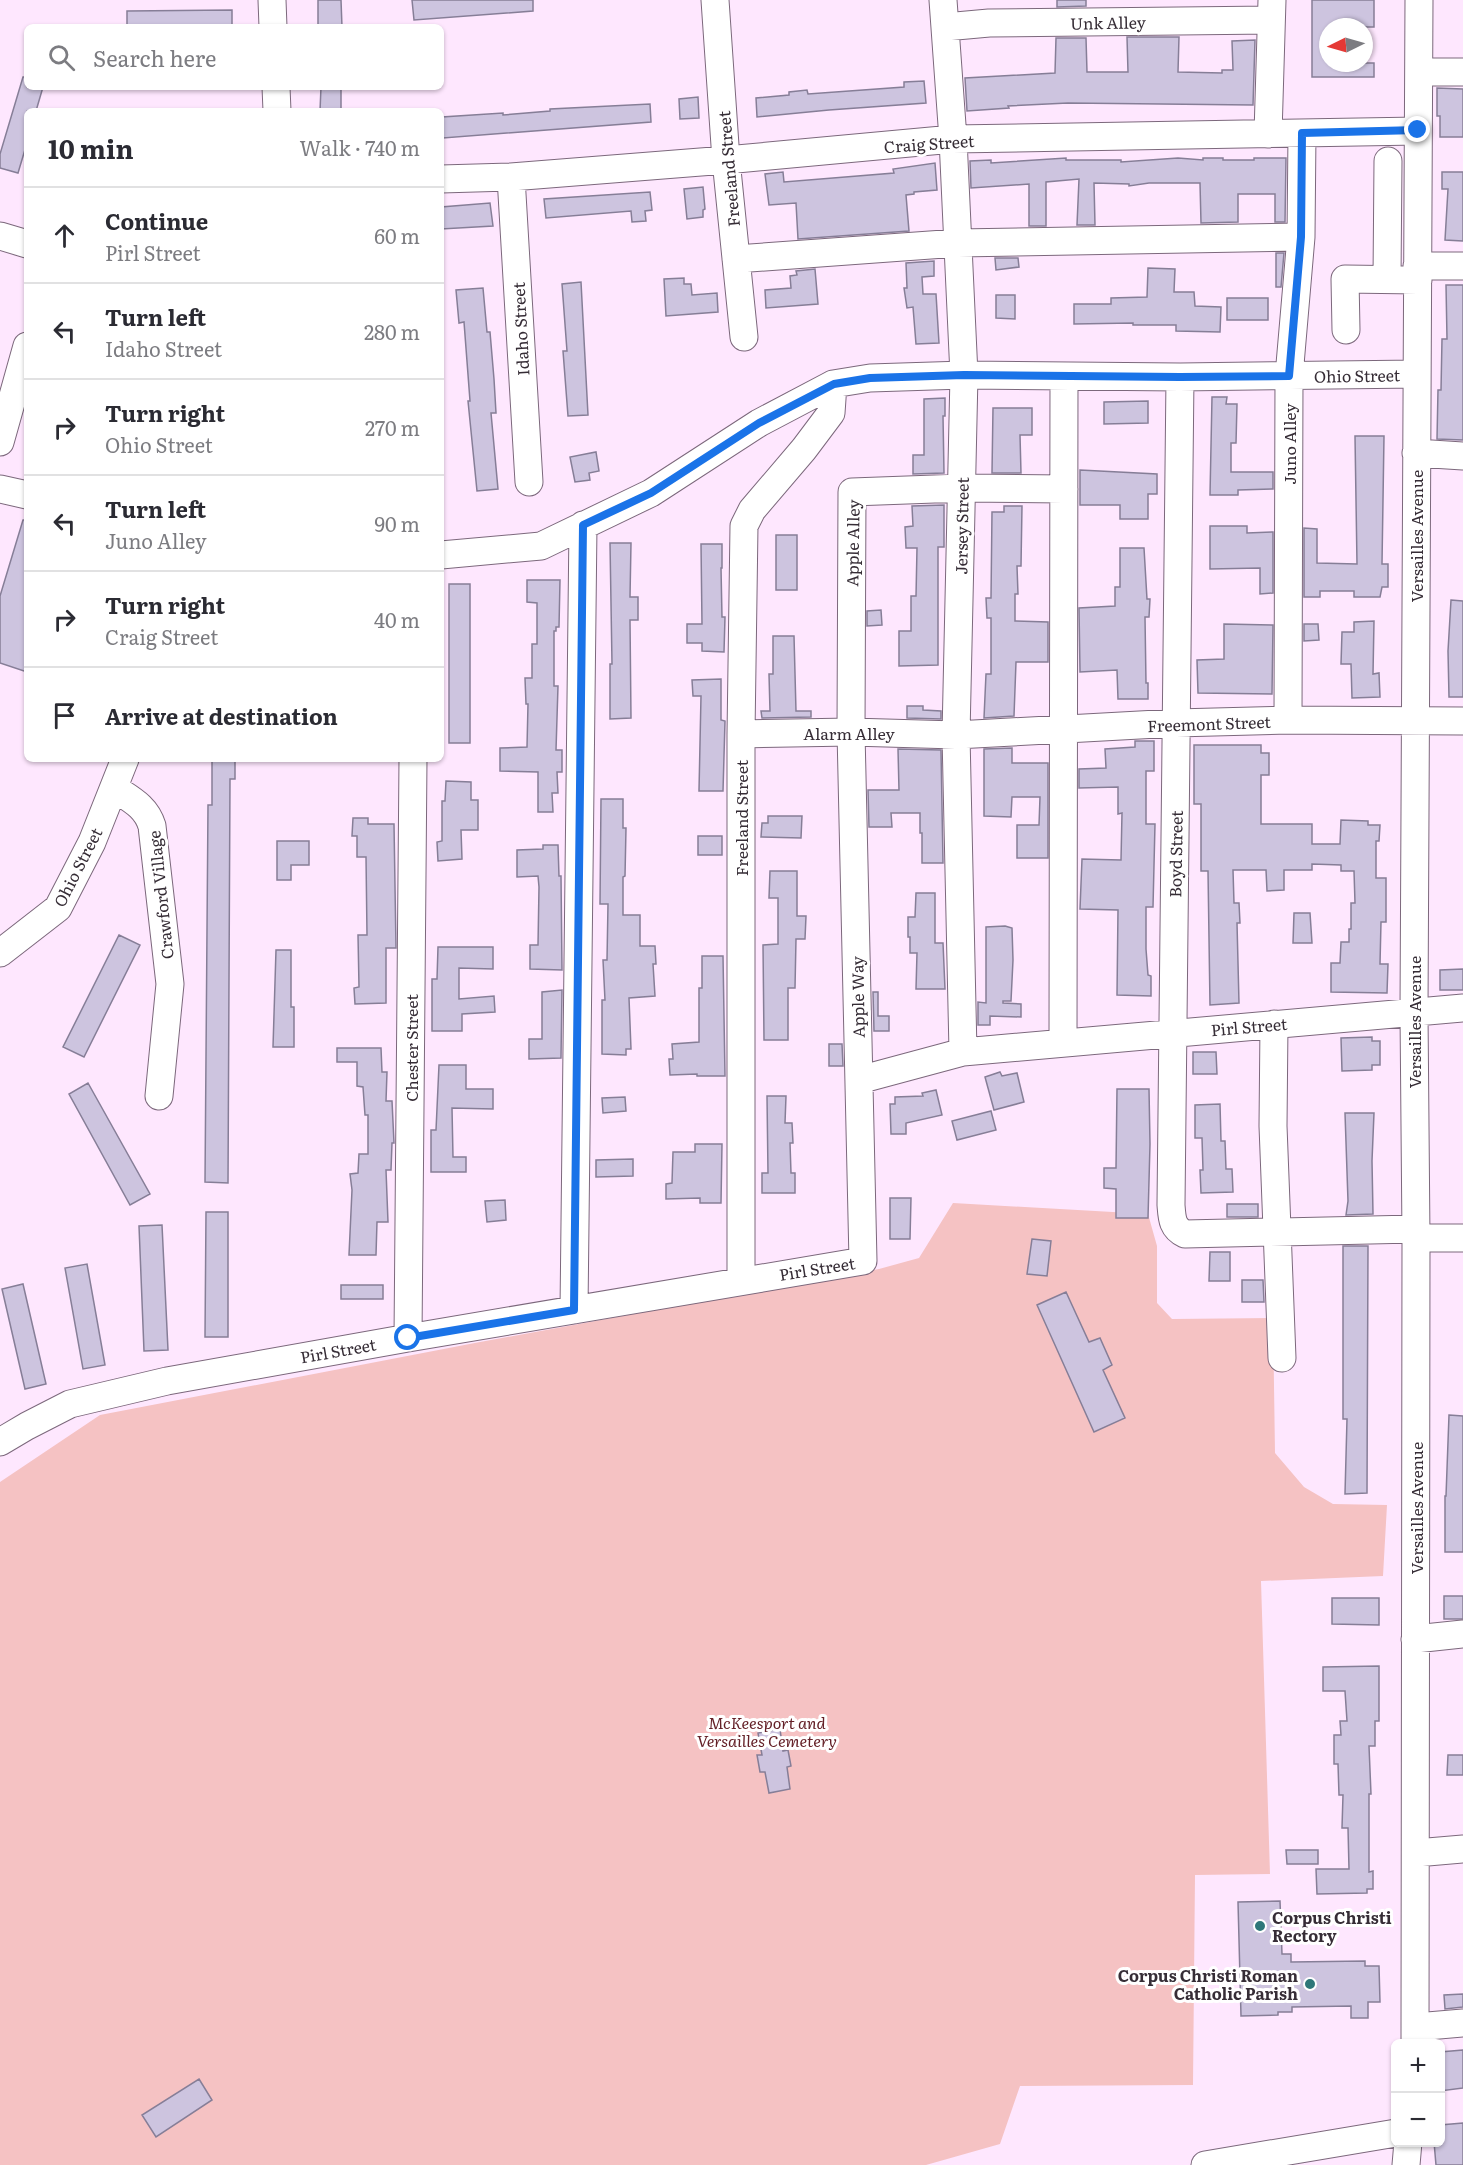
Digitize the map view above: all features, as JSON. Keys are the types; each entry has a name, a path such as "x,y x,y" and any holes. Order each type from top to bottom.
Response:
{"street":[{"path":"272,0 273,24"},
{"name":"Freeland Street","path":"715,0 726,160 744,337"},
{"name":"Jersey Street","path":"943,0 953,140 964,375 956,735 963,1052"},
{"name":"Versailles Avenue","path":"1415,2035 1414,1013 1419,0"},
{"name":"Unk Alley","path":"945,27 1271,10 1268,134"},
{"path":"1419,72 1463,72"},
{"path":"276,90 277,108"},
{"name":"Craig Street","path":"444,179 511,177 953,140 1418,130"},
{"name":"Juno Alley","path":"1288,720 1289,376 1301,237 1302,133"},
{"path":"1387,279 1388,161"},
{"name":"Idaho Street","path":"511,177 529,482"},
{"path":"0,236 24,243"},
{"path":"736,259 958,243 1301,237"},
{"path":"1346,330 1346,279 1387,279 1463,266"},
{"path":"0,442 24,357"},
{"name":"Ohio Street","path":"444,555 541,546 651,493 759,423 834,384 870,378 964,375 1180,377 1417,374"},
{"path":"1063,1043 1064,376"},
{"name":"Boyd Street","path":"1180,377 1171,1205 1173,1223 1178,1231 1185,1234 1416,1233 1463,1238"},
{"name":"Freeland Street","path":"741,1281 741,734 744,526 752,510 831,413 834,384"},
{"path":"1416,453 1463,456"},
{"name":"Apple Alley","path":"851,732 852,492 962,488 1064,489"},
{"path":"0,489 24,494"},
{"path":"574,1310 583,525"},
{"name":"Freemont Street","path":"956,735 1176,723 1288,720 1463,721"},
{"name":"Alarm Alley","path":"741,734 851,732 956,735"},
{"name":"Apple Way","path":"851,732 863,1261"},
{"name":"Ohio Street","path":"0,952 58,908 92,842 124,762"},
{"name":"Chester Street","path":"408,1338 413,762"},
{"name":"Crawford Village","path":"114,788 140,806 149,816 152,826 170,984 159,1096"},
{"name":"Pirl Street","path":"859,1080 963,1052 1463,1008"},
{"path":"1274,1024 1273,1126 1282,1358"},
{"name":"Pirl Street","path":"0,1442 70,1404 167,1382 408,1338 863,1261"},
{"path":"1415,1639 1463,1634"},
{"path":"1416,1853 1463,1850"},
{"path":"1415,2035 1463,2024"},
{"path":"1205,2165 1391,2134"},
{"path":"1406,2165 1408,2147"}],"green space":[{"name":"McKeesport and Versailles Cemetery","path":"953,1203 1148,1214 1157,1246 1157,1303 1172,1319 1273,1318 1275,1453 1304,1487 1333,1504 1387,1505 1383,1576 1261,1581 1270,1874 1195,1875 1193,2085 1020,2086 1000,2144 926,2165 0,2165 0,1482 100,1415 879,1269 919,1258"}],"building":[{"path":"318,0 341,0 342,24 318,24"},
{"path":"412,0 533,0 533,11 414,20"},
{"path":"1057,0 1086,0 1086,6 1057,7"},
{"path":"1312,0 1374,0 1374,27 1373,18 1319,18 1319,72 1373,72 1374,63 1374,77 1312,77"},
{"path":"232,10 232,24 127,24 127,11"},
{"path":"1127,37 1179,37 1178,72 1222,73 1222,70 1233,70 1232,41 1255,40 1253,105 1068,103 967,111 965,78 1055,73 1056,38 1086,38 1087,72 1128,72"},
{"path":"24,77 24,90 42,90 37,108 24,108 24,153 18,173 0,168 0,154"},
{"path":"924,81 926,103 757,117 756,98 789,95 789,92 807,90 808,94 904,87 904,82"},
{"path":"1437,88 1463,89 1463,137 1440,137"},
{"path":"321,90 341,90 341,108 320,108"},
{"path":"698,97 699,118 680,119 679,99"},
{"path":"650,104 651,122 444,138 444,117 503,113 503,115 550,111 550,109"},
{"path":"1066,158 1066,160 1121,160 1121,162 1178,158 1254,160 1254,158 1286,158 1285,222 1275,222 1275,194 1238,194 1238,222 1201,223 1200,183 1149,183 1129,186 1129,184 1094,183 1095,225 1077,225 1079,179 1046,182 1046,226 1029,226 1029,184 971,188 970,161 991,160 991,163"},
{"path":"935,163 937,190 906,195 909,231 798,239 796,203 769,205 765,174 783,172 784,182 894,173 893,169"},
{"path":"1442,172 1463,172 1463,241 1445,240 1448,189 1442,189"},
{"path":"703,187 705,209 703,217 687,219 684,189"},
{"path":"650,192 652,210 645,211 646,221 632,222 631,211 546,218 544,199"},
{"path":"490,203 493,226 444,229 444,207"},
{"path":"1276,253 1284,253 1281,287 1276,287"},
{"path":"995,258 1018,258 1019,267 996,270"},
{"path":"934,261 934,276 922,277 923,294 936,294 939,343 916,344 913,307 907,308 904,288 907,288 906,263"},
{"path":"1148,268 1175,269 1174,292 1194,292 1195,306 1221,307 1220,332 1176,331 1176,325 1074,324 1074,304 1111,304 1111,298 1147,297"},
{"path":"815,269 818,304 766,308 765,290 791,288 790,276 797,275 796,271"},
{"path":"684,278 684,284 691,284 692,295 717,293 718,312 666,316 664,279"},
{"path":"581,282 588,415 568,416 563,351 567,351 562,284"},
{"path":"1446,285 1463,285 1463,440 1437,439 1442,339 1447,339"},
{"path":"483,288 494,379 496,413 491,413 498,489 477,491 468,401 470,401 464,322 459,323 456,290"},
{"path":"996,295 1015,295 1015,319 996,318"},
{"path":"1227,298 1268,298 1268,320 1227,320"},
{"path":"1212,397 1227,397 1226,404 1237,404 1236,443 1231,443 1231,472 1273,472 1273,489 1238,490 1238,495 1210,495"},
{"path":"945,398 944,473 913,474 913,455 924,455 924,399"},
{"path":"1148,401 1148,423 1104,424 1104,402"},
{"path":"993,408 1032,408 1032,435 1020,435 1021,473 992,473"},
{"path":"1355,436 1384,436 1382,564 1388,564 1388,587 1382,587 1380,597 1354,597 1354,591 1320,591 1320,597 1304,597 1304,528 1317,529 1317,563 1357,564"},
{"path":"596,452 599,471 589,473 590,480 575,482 570,457"},
{"path":"1080,470 1157,474 1157,494 1148,494 1148,519 1120,519 1120,505 1080,505"},
{"path":"944,505 944,547 938,547 938,665 899,666 899,631 911,631 911,596 916,596 917,548 906,548 905,527 913,526 912,506"},
{"path":"1004,506 1022,506 1021,566 1017,566 1018,594 1015,594 1015,621 1048,622 1048,662 1016,662 1014,716 984,718 986,674 991,674 991,618 987,618 986,598 991,598 992,512 1004,512"},
{"path":"24,520 24,671 0,663 0,596"},
{"path":"1210,526 1247,526 1247,533 1273,532 1273,593 1260,594 1260,568 1210,569"},
{"path":"776,535 797,535 797,590 776,590"},
{"path":"610,543 631,543 630,597 638,597 638,620 630,620 631,718 610,719 610,664 612,664"},
{"path":"701,544 722,544 724,652 702,651 702,643 687,643 687,624 702,624"},
{"path":"1120,548 1144,548 1147,599 1150,599 1149,617 1145,617 1148,699 1118,699 1117,670 1080,672 1079,608 1115,606 1115,587 1120,587"},
{"path":"527,580 560,580 559,627 556,627 554,631 554,686 558,686 556,750 562,750 562,772 557,772 558,793 552,793 553,812 538,812 538,772 500,771 500,748 527,747 528,704 526,704 525,678 532,678 532,644 537,644 537,603 527,602"},
{"path":"449,584 470,584 470,743 449,743"},
{"path":"1451,600 1463,601 1463,697 1449,697 1448,651"},
{"path":"881,610 882,625 867,626 867,611"},
{"path":"1374,621 1373,674 1379,673 1380,697 1352,698 1351,664 1341,664 1342,632 1354,632 1354,622"},
{"path":"1224,624 1273,625 1272,694 1198,693 1197,660 1224,659"},
{"path":"1304,624 1318,624 1319,640 1304,641"},
{"path":"773,636 794,636 796,711 811,711 811,717 762,718 761,711 770,711 769,674 773,674"},
{"path":"721,679 721,720 725,721 723,791 699,791 701,696 693,696 692,680"},
{"path":"907,706 923,706 923,710 941,711 941,719 907,718"},
{"path":"1135,741 1154,741 1154,771 1146,771 1146,824 1155,824 1153,907 1146,907 1146,949 1148,975 1151,976 1151,996 1117,995 1118,910 1080,909 1082,859 1121,860 1122,813 1118,814 1118,787 1079,788 1079,769 1106,768 1105,749 1135,747"},
{"path":"1194,745 1261,745 1261,753 1269,753 1269,775 1261,775 1261,824 1312,824 1312,844 1340,844 1341,820 1368,821 1368,825 1380,825 1379,841 1376,841 1376,878 1386,878 1386,922 1381,922 1380,964 1388,964 1387,993 1331,992 1331,963 1340,963 1341,942 1349,942 1351,903 1355,903 1354,871 1341,871 1341,865 1312,864 1312,870 1284,870 1284,890 1267,891 1266,870 1233,870 1234,903 1239,903 1240,923 1237,923 1239,1003 1210,1005 1208,871 1201,871 1201,804 1194,804"},
{"path":"1012,748 1012,763 1048,763 1048,858 1017,858 1017,825 1039,825 1040,797 1012,797 1011,817 984,816 984,749"},
{"path":"898,749 941,750 943,863 922,863 920,813 891,813 892,827 869,827 868,790 899,790"},
{"path":"212,762 235,762 235,779 230,779 228,1183 205,1182 208,805 212,805"},
{"path":"446,781 471,782 471,800 478,800 478,830 461,830 462,859 438,861 437,842 442,841 442,801 445,801"},
{"path":"601,799 623,799 623,828 626,828 623,915 640,915 640,946 655,946 656,964 653,964 655,996 629,998 631,1049 626,1049 626,1055 602,1054 602,1000 605,1000 603,960 607,960 608,904 600,904"},
{"path":"768,816 802,816 801,838 761,837 762,823 768,823"},
{"path":"353,818 368,818 368,824 394,824 396,948 386,948 386,1003 355,1004 354,988 359,987 358,935 367,935 366,857 357,857 357,836 352,836"},
{"path":"698,836 722,836 722,855 698,855"},
{"path":"277,841 309,841 309,865 291,865 291,880 277,880"},
{"path":"543,845 558,845 559,876 561,876 562,970 530,969 530,945 538,945 538,876 517,877 517,850 543,849"},
{"path":"770,871 797,871 797,916 806,916 805,939 796,939 795,988 788,988 788,1040 764,1040 763,945 778,944 778,898 769,898"},
{"path":"916,893 935,893 935,943 943,943 945,989 916,989 917,953 910,953 908,917 915,917"},
{"path":"1294,913 1310,913 1312,943 1293,943"},
{"path":"986,927 1012,928 1013,960 1011,1001 1003,1001 1003,1003 1021,1004 1021,1017 990,1016 990,1025 978,1025 978,1002 986,1003"},
{"path":"119,935 140,945 84,1057 63,1047"},
{"path":"438,947 493,947 493,969 459,968 459,999 494,996 495,1012 462,1014 462,1031 432,1031 432,979 437,979"},
{"path":"276,950 291,950 294,1047 273,1047"},
{"path":"702,956 723,956 725,1076 670,1075 669,1059 673,1059 672,1044 699,1042 699,988 702,988"},
{"path":"1463,969 1463,990 1440,990 1440,970"},
{"path":"562,990 561,1058 529,1059 529,1039 542,1039 542,992"},
{"path":"873,992 878,992 878,1016 889,1016 889,1031 874,1031"},
{"path":"1372,1037 1372,1041 1380,1041 1380,1065 1372,1065 1372,1070 1342,1071 1341,1038"},
{"path":"829,1044 842,1044 843,1066 829,1066"},
{"path":"337,1048 381,1048 382,1072 387,1072 386,1101 392,1101 394,1143 392,1143 391,1170 386,1170 388,1222 377,1222 376,1255 349,1255 352,1190 350,1174 358,1173 359,1154 368,1154 368,1115 365,1115 363,1087 357,1086 357,1062 337,1062"},
{"path":"1193,1052 1216,1052 1217,1074 1193,1074"},
{"path":"439,1065 466,1065 466,1089 493,1089 493,1109 452,1108 453,1157 466,1157 466,1172 431,1172 431,1130 436,1130"},
{"path":"1000,1072 1002,1076 1017,1073 1024,1102 994,1110 985,1077"},
{"path":"88,1083 150,1194 130,1205 69,1094"},
{"path":"1117,1089 1149,1089 1148,1218 1116,1218 1116,1189 1104,1188 1104,1168 1116,1168"},
{"path":"936,1090 942,1115 906,1123 906,1134 891,1134 890,1104 895,1104 895,1097 923,1096 922,1093"},
{"path":"767,1096 786,1096 785,1123 792,1123 791,1173 795,1173 795,1193 762,1193 762,1173 768,1173"},
{"path":"625,1097 626,1111 603,1113 602,1098"},
{"path":"1220,1104 1221,1141 1225,1141 1226,1169 1232,1169 1233,1192 1201,1193 1202,1138 1195,1138 1195,1105"},
{"path":"991,1111 996,1130 957,1140 952,1121"},
{"path":"1345,1113 1374,1113 1373,1214 1346,1215 1348,1201"},
{"path":"695,1144 722,1144 721,1203 700,1203 700,1198 666,1199 666,1184 672,1183 673,1152 695,1152"},
{"path":"633,1159 633,1176 596,1177 596,1160"},
{"path":"890,1198 911,1198 910,1239 890,1239"},
{"path":"505,1200 506,1220 487,1222 485,1201"},
{"path":"1227,1204 1258,1204 1258,1217 1227,1217"},
{"path":"206,1212 228,1212 228,1337 205,1337"},
{"path":"162,1225 168,1350 144,1351 139,1226"},
{"path":"1032,1239 1051,1241 1047,1276 1027,1274"},
{"path":"1343,1246 1368,1246 1367,1493 1345,1494 1347,1419 1343,1419"},
{"path":"1210,1252 1230,1252 1230,1281 1209,1281"},
{"path":"87,1264 105,1365 83,1369 65,1268"},
{"path":"1242,1280 1263,1280 1264,1302 1242,1302"},
{"path":"23,1284 46,1384 25,1389 2,1289"},
{"path":"341,1285 383,1285 383,1299 341,1299"},
{"path":"1066,1292 1089,1342 1100,1338 1112,1365 1103,1370 1125,1418 1094,1432 1037,1305"},
{"path":"1449,1415 1463,1416 1463,1552 1445,1552"},
{"path":"1444,1596 1463,1596 1463,1619 1444,1619"},
{"path":"1332,1598 1379,1598 1379,1625 1332,1624"},
{"path":"1379,1666 1379,1721 1375,1721 1375,1746 1369,1746 1371,1794 1369,1794 1369,1872 1373,1871 1373,1889 1367,1889 1367,1893 1317,1894 1316,1869 1349,1869 1348,1828 1342,1828 1343,1795 1339,1795 1338,1764 1334,1764 1334,1735 1341,1735 1340,1721 1347,1721 1345,1691 1323,1691 1323,1667"},
{"path":"780,1729 783,1751 788,1750 791,1766 787,1767 790,1789 769,1793 765,1772 760,1772 757,1755 762,1755 758,1733"},
{"path":"1448,1755 1463,1755 1463,1775 1447,1775"},
{"path":"1286,1850 1318,1850 1318,1864 1287,1864"},
{"name":"Corpus Christi Roman Catholic Parish","path":"1280,1901 1282,1954 1291,1954 1291,1962 1365,1961 1365,1966 1379,1966 1380,2002 1368,2002 1368,2018 1351,2018 1351,2006 1292,2007 1292,2012 1278,2012 1278,2015 1241,2016 1238,1902"},
{"path":"1463,1994 1463,2007 1445,2009 1444,1995"},
{"path":"1463,2050 1463,2088 1445,2090 1445,2052"},
{"path":"199,2079 212,2100 156,2137 142,2115"},
{"path":"1463,2123 1463,2165 1436,2165 1434,2147 1445,2147 1445,2125"}],"place":[{"name":"Corpus Christi Rectory","path":"1260,1926"},
{"name":"Corpus Christi Roman Catholic Parish","path":"1310,1984"}],"route":[{"path":"408,1338 574,1310 583,525 651,493 759,423 834,384 870,378 964,375 1289,376 1301,237 1302,133 1418,130"}]}
